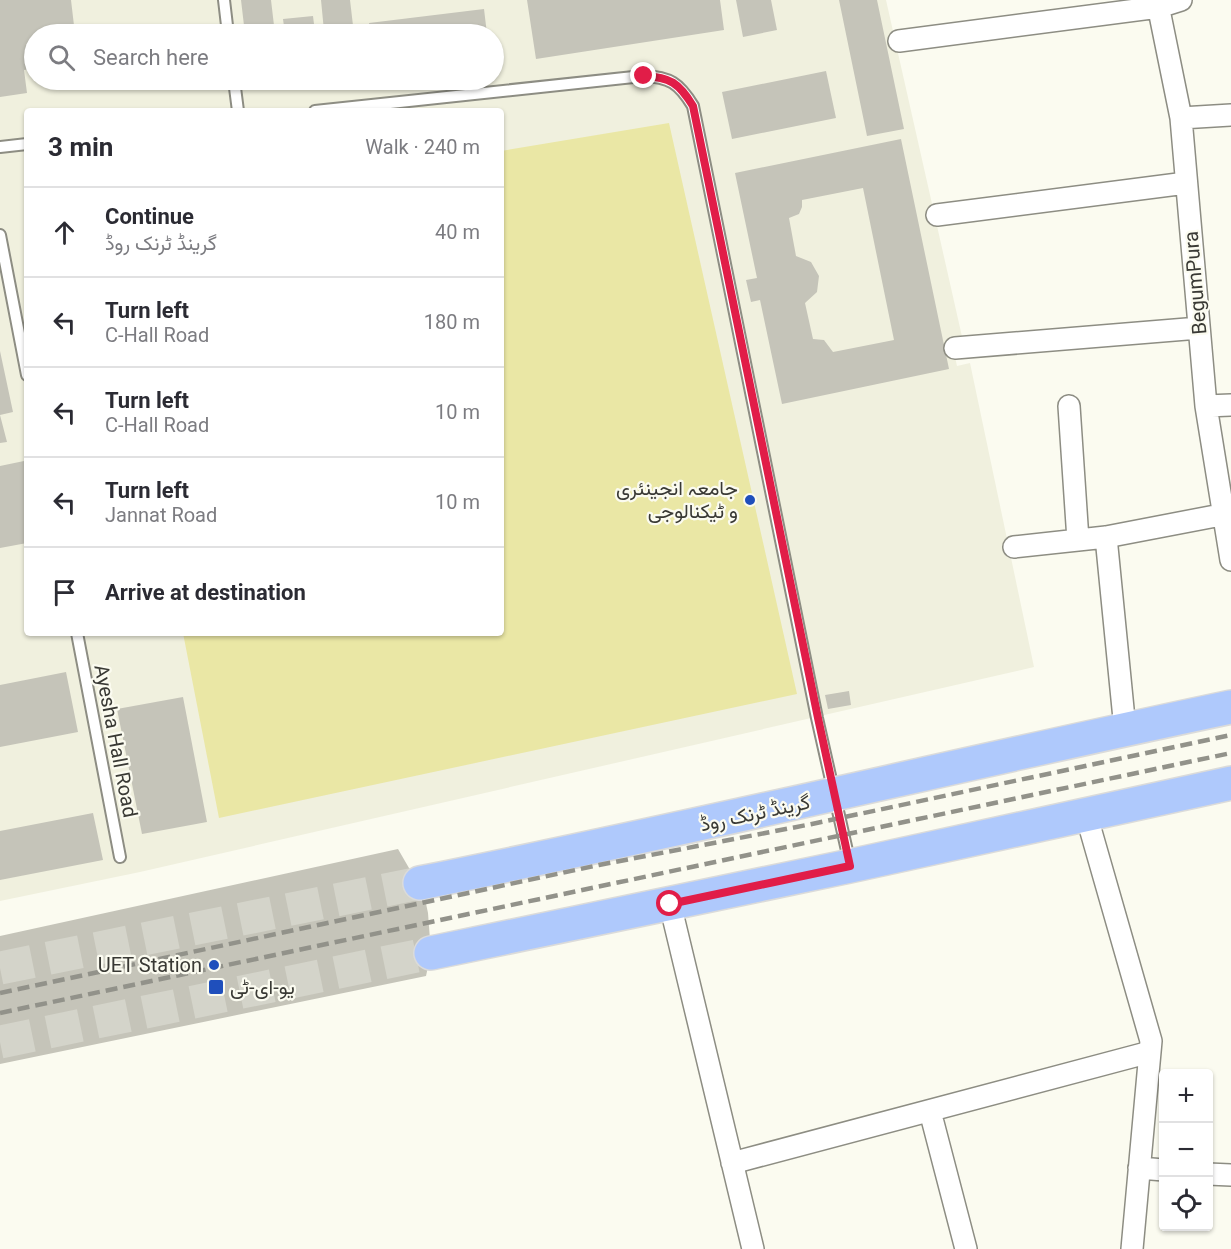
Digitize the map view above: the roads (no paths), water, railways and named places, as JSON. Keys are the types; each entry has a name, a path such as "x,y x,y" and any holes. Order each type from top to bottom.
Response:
{"main road":[{"name":"گرینڈ ٹرنک روڈ","path":"420,883 835,796 1231,707"},
{"path":"431,953 850,866 1231,783"}],"street":[{"path":"899,41 1181,0"},
{"name":"BegumPura","path":"1158,3 1181,118 1206,406 1227,513 1231,560"},
{"path":"1181,118 1231,115"},
{"path":"937,215 1186,183"},
{"path":"955,348 1199,328"},
{"path":"1206,406 1231,405"},
{"path":"1069,406 1078,540"},
{"path":"1014,547 1106,537 1227,513"},
{"path":"1106,537 1125,729"},
{"path":"1086,814 1151,1041 1132,1249"},
{"path":"670,904 753,1249"},
{"path":"732,1163 1150,1052"},
{"path":"930,1111 966,1249"},
{"path":"1139,1168 1159,1170"},
{"path":"1213,1174 1231,1176"}],"lane":[{"path":"224,0 227,24"},
{"path":"343,108 644,76 673,81 684,91 693,106 850,866"},
{"path":"235,90 238,108"},
{"path":"0,147 24,144"},
{"path":"0,235 24,359"},
{"name":"Ayesha Hall Road","path":"78,636 120,857"}],"tunnel":[{"path":"0,968 420,883"},
{"path":"0,1042 431,953"}],"railway":[{"path":"0,993 599,865 812,824 1231,735"},
{"path":"0,1013 1231,753"}],"place":[{"name":"جامعہ انجینئری و ٹیکنالوجی","path":"750,500"},
{"name":"UET Station","path":"214,965"},
{"name":"یو-ای-ٹی","path":"216,987"}]}
